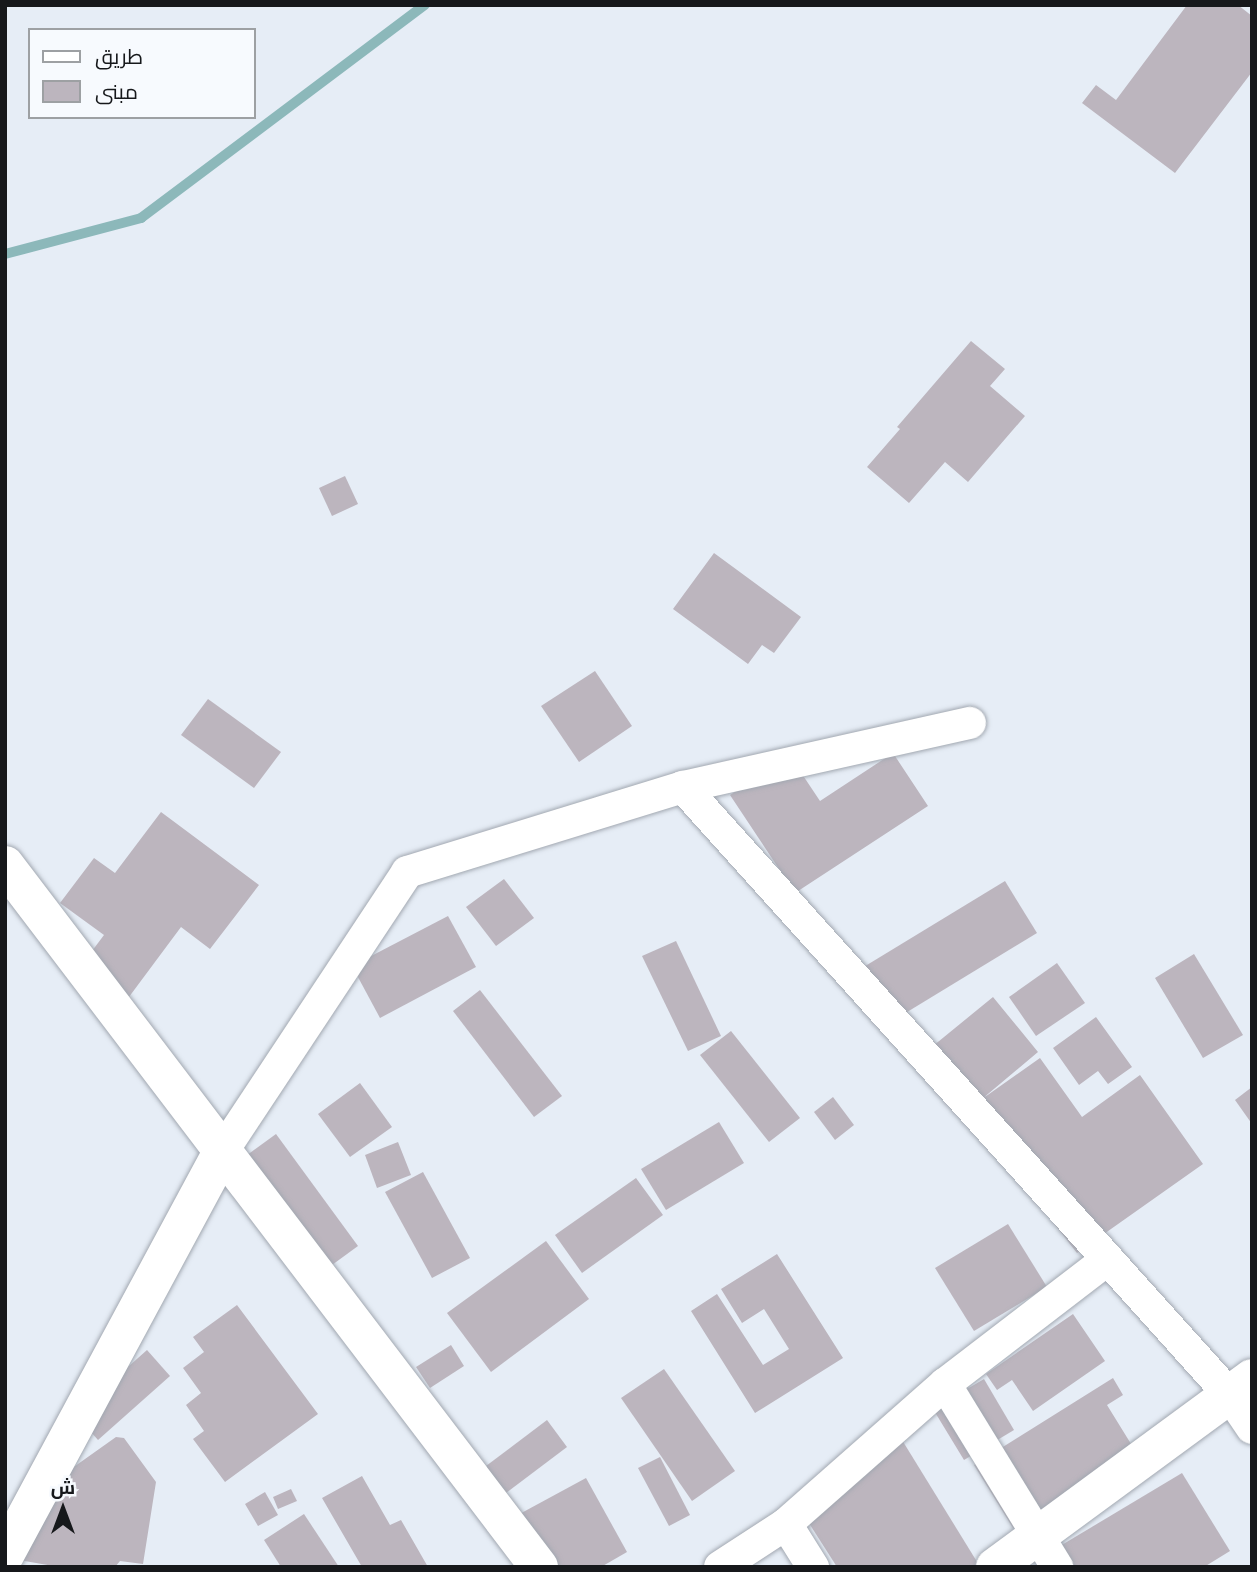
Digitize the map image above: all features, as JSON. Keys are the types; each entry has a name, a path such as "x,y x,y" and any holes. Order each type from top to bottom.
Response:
{"main road":[{"path":"5,865 224,1149 539,1567"},
{"path":"5,1555 224,1149"},
{"path":"995,1567 1046,1551 1241,1386"}],"street":[{"path":"224,1149 407,872 683,787 970,723"},
{"path":"683,787 1108,1259 1241,1386 1252,1428"},
{"path":"720,1567 786,1524 945,1384 1108,1259"},
{"path":"945,1384 1046,1551"},
{"path":"786,1524 813,1567"}],"building":[{"path":"1187,5 1238,5 1252,16 1252,72 1175,173 1082,103 1096,85 1116,100"},
{"path":"971,341 1005,369 990,386 1025,416 968,482 945,462 909,503 867,467 900,429 897,427"},
{"path":"345,476 358,504 332,516 319,488"},
{"path":"714,553 801,617 774,653 762,645 748,664 673,609"},
{"path":"595,671 632,726 579,762 541,706"},
{"path":"208,699 281,752 254,788 181,735"},
{"path":"893,753 928,806 795,893 730,795 790,756 820,801"},
{"path":"161,812 259,885 210,949 181,927 123,1005 77,971 104,935 60,903 94,858 115,873"},
{"path":"504,879 534,918 496,946 466,907"},
{"path":"1005,881 1037,933 894,1020 862,968"},
{"path":"448,916 476,967 380,1018 352,966"},
{"path":"676,941 721,1036 688,1051 642,956"},
{"path":"1194,954 1243,1035 1203,1058 1155,978"},
{"path":"1057,963 1085,1003 1036,1036 1009,997"},
{"path":"480,990 562,1096 534,1117 453,1011"},
{"path":"993,997 1038,1052 982,1099 1040,1058 1082,1117 1140,1075 1203,1164 1077,1253 922,1055"},
{"path":"1096,1017 1132,1067 1108,1084 1098,1071 1079,1085 1053,1048"},
{"path":"731,1031 800,1118 769,1142 700,1055"},
{"path":"360,1083 392,1127 350,1157 318,1114"},
{"path":"1252,1087 1252,1124 1235,1100"},
{"path":"833,1097 854,1125 835,1140 814,1112"},
{"path":"719,1122 744,1163 666,1210 641,1169"},
{"path":"276,1134 358,1246 321,1273 239,1161"},
{"path":"398,1142 411,1175 377,1188 365,1155"},
{"path":"423,1172 470,1258 432,1278 385,1192"},
{"path":"636,1178 663,1215 582,1273 555,1235"},
{"path":"1008,1224 1047,1287 974,1331 935,1268"},
{"path":"546,1241 589,1299 491,1372 447,1313"},
{"path":"777,1254 843,1358 755,1413 691,1311 717,1294 763,1365 789,1349 764,1309 742,1323 721,1289"},
{"path":"237,1305 318,1414 225,1482 193,1439 204,1431 186,1405 201,1393 183,1368 204,1352 193,1337"},
{"path":"1073,1314 1105,1361 1033,1411 1012,1380 997,1390 986,1374"},
{"path":"451,1345 464,1366 430,1388 416,1367"},
{"path":"147,1350 170,1376 98,1440 75,1414"},
{"path":"664,1369 735,1471 692,1501 621,1398"},
{"path":"1113,1378 1123,1395 1107,1405 1136,1452 1013,1528 974,1465"},
{"path":"984,1379 1014,1430 964,1460 933,1409"},
{"path":"547,1420 567,1447 502,1496 482,1469"},
{"path":"116,1437 124,1438 156,1482 143,1564 120,1561 115,1567 59,1567 19,1560 9,1513"},
{"path":"902,1440 979,1565 976,1567 837,1567 798,1506"},
{"path":"660,1457 690,1515 669,1526 638,1468"},
{"path":"1182,1473 1230,1551 1204,1567 1046,1567 1040,1558"},
{"path":"362,1476 390,1525 401,1520 428,1567 362,1567 322,1498"},
{"path":"586,1478 627,1552 601,1567 542,1567 514,1517"},
{"path":"291,1489 297,1501 278,1509 273,1497"},
{"path":"265,1492 278,1515 258,1526 245,1504"},
{"path":"304,1514 339,1567 281,1567 264,1540"}],"waterway":[{"path":"5,254 141,218 425,5"}]}
